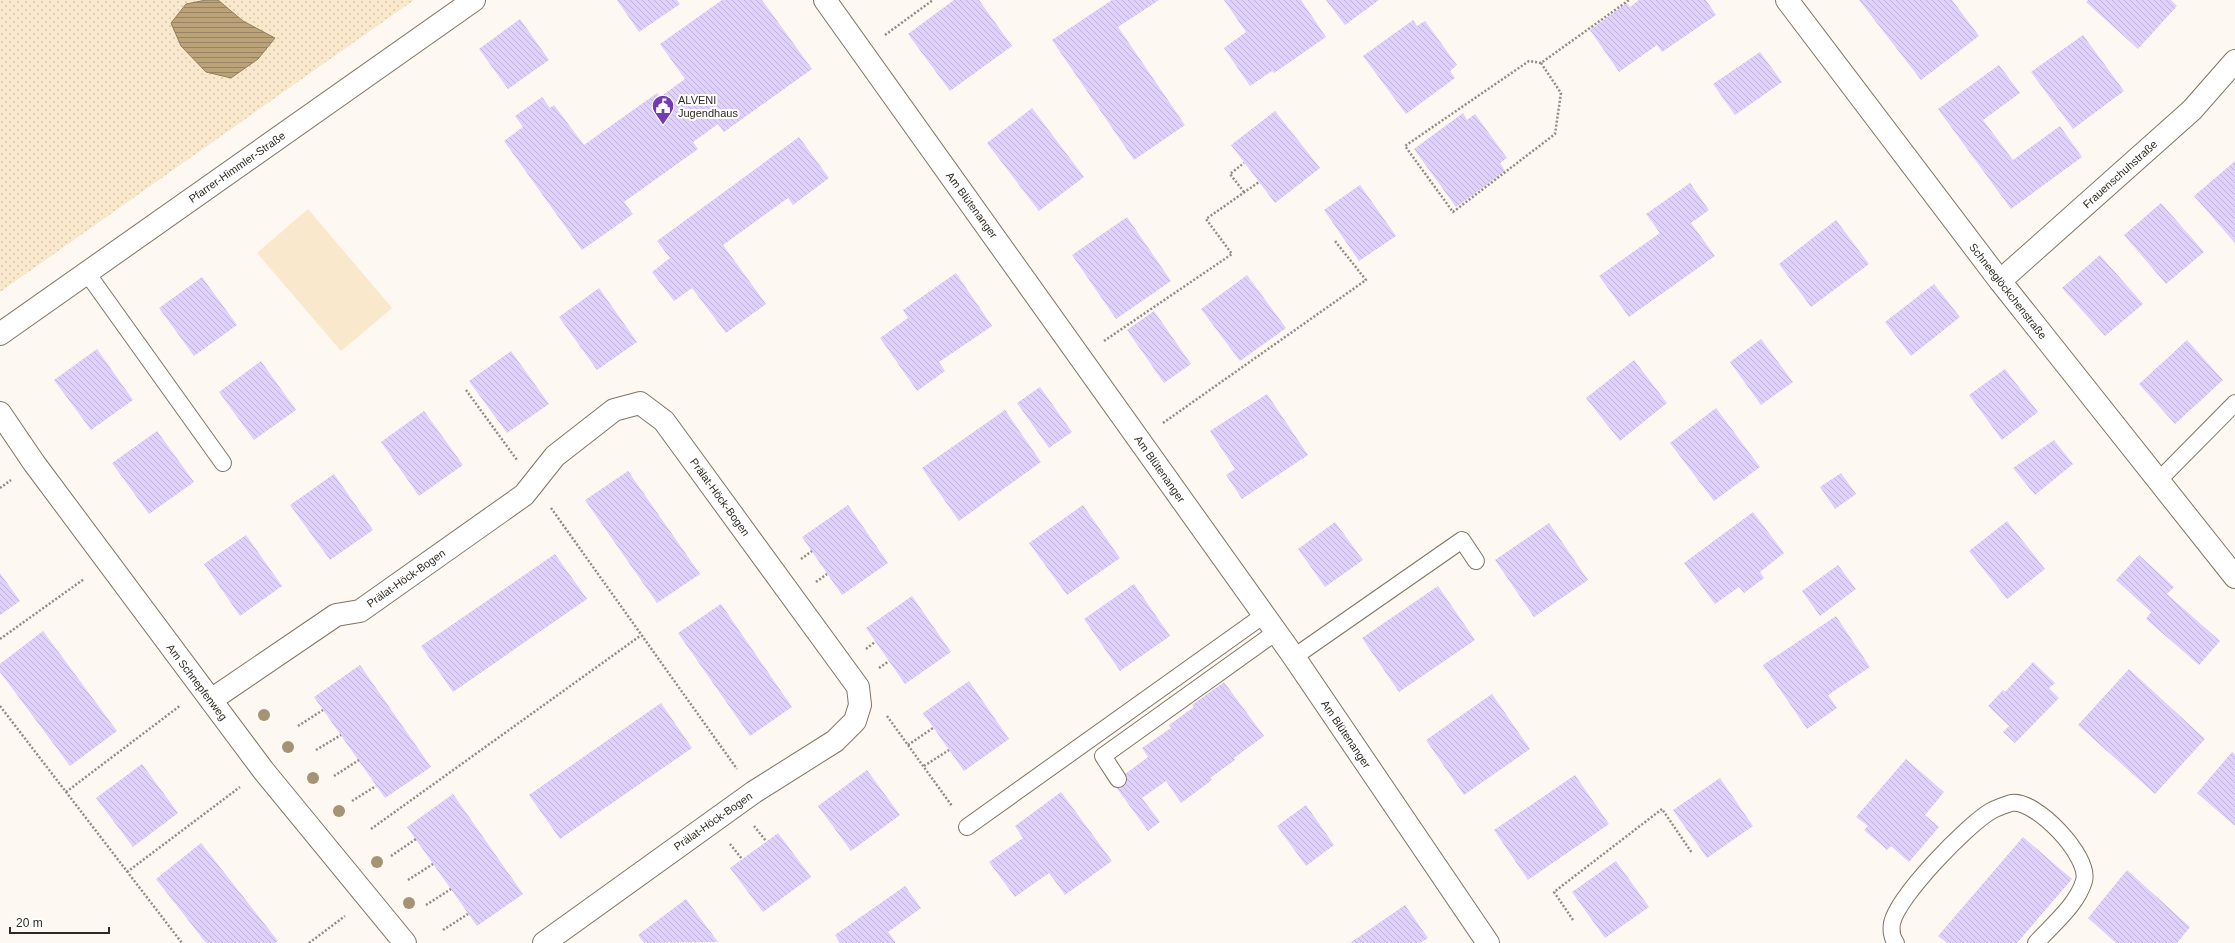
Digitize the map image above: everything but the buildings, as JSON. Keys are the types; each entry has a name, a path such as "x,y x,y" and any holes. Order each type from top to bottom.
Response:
{"street":[{"name":"Pfarrer-Himmler-Straße","path":"0,334 474,0"},
{"name":"Am Blütenanger","path":"825,0 1294,657 1488,943"},
{"name":"Schneeglöckchenstraße","path":"1787,0 2000,281 2235,577"},
{"name":"Frauenschuhstraße","path":"2000,281 2192,110 2235,61"},
{"name":"Prälat-Höck-Bogen","path":"207,695 336,615 360,611 524,495 555,456 614,410 640,404 664,421 858,687 860,705 856,721 835,740 754,792 544,943"},
{"name":"Am Schnepfenweg","path":"0,413 34,463 263,770 405,943"}],"lane":[{"path":"86,273 224,463"},
{"path":"2158,481 2235,403"},
{"path":"1294,657 1462,540 1476,561"},
{"path":"1118,779 1103,756 1270,623"},
{"path":"967,827 1270,623"},
{"path":"1896,943 1892,938 1892,923 1907,894 1965,831 1992,810 2012,803 2033,809 2070,843 2082,863 2084,880 2072,902 2036,943"}],"path":[{"path":"862,51 933,0"},
{"path":"1541,63 1561,93 1555,134 1453,212 1405,146 1529,61 1541,63 1629,0"},
{"path":"1244,163 1230,174 1244,192"},
{"path":"1080,357 1232,254 1206,219 1259,182"},
{"path":"1140,440 1366,280 1335,241"},
{"path":"466,390 534,484 640,636 754,792"},
{"path":"0,639 108,562"},
{"path":"371,829 640,636"},
{"path":"66,792 207,695"},
{"path":"860,705 883,709 956,812"},
{"path":"0,706 182,943"},
{"path":"298,726 323,710"},
{"path":"908,745 933,728"},
{"path":"316,750 341,735"},
{"path":"924,766 948,750"},
{"path":"334,776 359,760"},
{"path":"127,872 263,770"},
{"path":"352,801 376,786"},
{"path":"1573,920 1554,892 1662,809 1692,853"},
{"path":"391,856 416,839"},
{"path":"408,880 433,864"},
{"path":"426,906 451,889"},
{"path":"309,943 368,899"},
{"path":"443,930 468,914"}],"shaded area":[{"path":"0,0 414,0 0,292"},
{"path":"206,0 218,0 243,21 275,38 258,59 231,78 206,72 181,46 171,23 186,4"},
{"path":"308,209 392,308 341,351 257,253"}],"place":[{"name":"ALVENI Jugendhaus","path":"663,126"}]}
